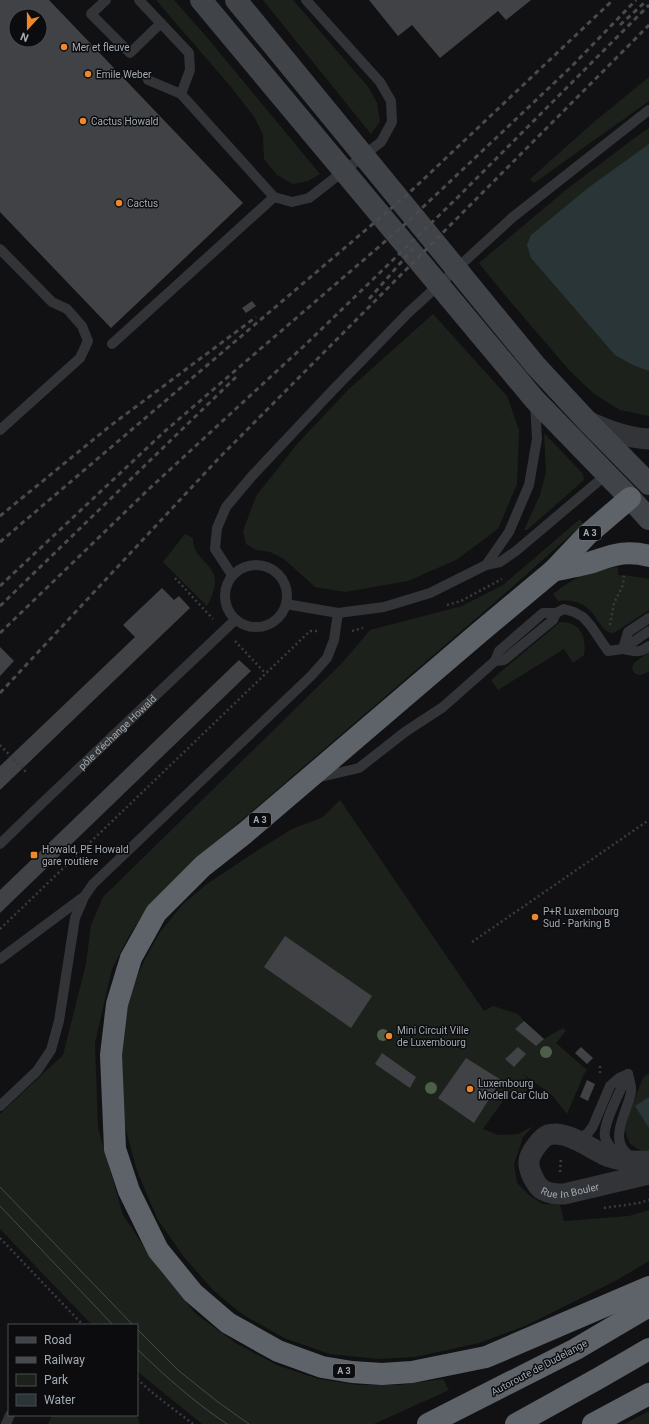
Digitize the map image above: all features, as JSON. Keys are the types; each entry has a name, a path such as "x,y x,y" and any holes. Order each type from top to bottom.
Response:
{"highway":[{"name":"A 3","path":"640,495 588,534 552,571 245,833 203,866 156,913 131,958 117,1004 111,1055 115,1149 129,1191 158,1250 193,1293 228,1323 278,1351 322,1366 352,1372 382,1374 412,1372 486,1357 649,1287"},
{"name":"A 3","path":"552,571 612,555 628,553 649,556"},
{"name":"Autoroute de Dudelange","path":"428,1424 576,1349 649,1306"},
{"path":"516,1424 649,1349"},
{"path":"593,1424 649,1394"}],"main road":[{"path":"201,0 535,400 607,474 640,495 649,519"},
{"path":"236,0 536,366 587,421 649,484"}],"street":[{"path":"587,421 620,434 649,439"},
{"name":"Rue In Bouler","path":"555,1134 567,1136 607,1156 646,1166 564,1194 551,1194 542,1190 536,1182 528,1164 531,1154 543,1138 555,1134"}],"lane":[{"path":"106,0 91,14 130,53 161,23"},
{"path":"138,0 189,53 190,70 181,94"},
{"path":"148,80 181,94 274,196 292,202 308,198 381,142 392,122 391,100 380,82 306,0"},
{"path":"232,576 215,549 218,528 226,507 252,476 408,313 513,217 649,111"},
{"path":"112,344 274,196"},
{"path":"0,249 52,302 67,309 82,326 88,341 80,358 0,430"},
{"path":"486,565 509,532 529,485 537,439 535,400"},
{"path":"286,604 338,613 384,607 430,592 486,565 500,562 516,551 607,474"},
{"path":"261,566 277,573 284,584 288,596 286,604 283,612 277,619 268,625 250,627 240,624 229,613 224,598 227,583 232,576 244,568 261,566"},
{"path":"306,781 359,768 404,732 443,707 496,661 504,660 553,620 556,613 564,609 583,617 608,651 623,649 636,652 642,651 649,646"},
{"path":"0,1106 37,1070 51,1050 59,1021 75,918 84,897 93,884 311,676 327,658 334,640 338,613"},
{"path":"623,649 628,632 649,618"},
{"name":"pôle d'échange Howald","path":"0,844 235,620"},
{"path":"623,649 649,631"},
{"path":"0,959 84,897"},
{"path":"576,1140 588,1134 593,1126 610,1086 619,1078 628,1074"},
{"path":"628,1074 632,1090 619,1132 618,1141 630,1156 646,1166"},
{"path":"628,1074 605,1127 605,1138 611,1148 620,1155 646,1166"}],"path":[{"path":"608,651 611,635 610,625 614,603 623,585 625,569"},
{"path":"0,929 310,631"},
{"path":"0,745 26,772"},
{"path":"472,942 649,820"},
{"path":"0,1238 82,1324"},
{"path":"138,1380 154,1395 193,1424"}],"green space":[{"path":"156,0 174,0 205,35 320,174 308,181 293,184 277,175 264,159 263,135 255,118 231,87"},
{"path":"263,0 293,0 369,88 377,103 380,121 371,134"},
{"path":"649,77 649,101 534,183 530,179 594,122"},
{"path":"649,128 649,416 620,410 593,393 569,370 479,263 567,189"},
{"path":"433,314 507,396 519,430 517,484 498,529 456,560 408,581 345,592 315,587 284,559 270,552 256,550 246,544 243,531 256,496 298,443 349,389"},
{"path":"544,433 583,474 584,480 527,530 524,530 540,495 546,472"},
{"path":"580,519 583,524 509,590 194,861 148,906 129,936 112,969 95,1043 98,1128 123,1215 158,1268 196,1314 237,1344 279,1366 319,1379 358,1385 399,1385 443,1379 449,1390 374,1424 202,1424 138,1372 138,1324 91,1324 0,1229 0,1114 63,1055 86,964 91,925 103,897 343,662 370,630 462,606 503,585"},
{"path":"185,534 193,538 196,551 212,570 214,576 214,588 207,606 163,562"},
{"path":"618,567 618,575 649,579 649,610 614,633 608,632 603,628 589,609 581,604 571,601 558,601 553,594 568,583 584,575 600,570"},
{"path":"560,622 573,624 581,631 585,648 584,655 573,663 564,649 498,690 491,680"},
{"path":"649,652 649,671 640,675 636,674 632,669 634,663"},
{"path":"340,800 484,1011 493,1006 518,1014 544,1039 563,1028 566,1031 556,1043 587,1070 567,1114 553,1096 523,1074 532,1084 522,1096 510,1091 483,1129 498,1135 518,1134 533,1126 523,1137 514,1164 517,1183 530,1196 543,1204 560,1205 564,1221 629,1216 649,1210 649,1261 617,1280 527,1325 479,1343 415,1357 378,1359 330,1354 284,1338 242,1314 213,1290 184,1257 158,1220 137,1171 122,1115 118,1065 127,1000 145,959 160,932 183,904 207,884 292,829 323,817"},
{"path":"649,1073 649,1154 646,1154 630,1144 625,1131 630,1111 643,1078"},
{"path":"649,1411 649,1424 624,1424 626,1423"},
{"path":"52,1416 135,1416 138,1418 140,1424 48,1424"}],"water":[{"path":"649,144 649,371 633,365 615,355 531,258 527,245 531,235 588,188"},
{"path":"649,1097 649,1128 635,1106"}],"building":[{"name":"Cactus Howald","path":"0,0 49,0 243,203 111,328 0,212"},
{"path":"369,0 531,0 506,20 498,11 440,58 412,25 398,36"},
{"path":"252,301 256,306 246,313 242,308"},
{"path":"162,588 174,600 179,596 190,608 0,790 0,766 135,637 123,625"},
{"path":"0,647 14,661 0,676"},
{"path":"239,660 251,671 0,913 0,890"},
{"path":"285,936 372,996 351,1028 264,967"},
{"path":"524,1021 544,1039 536,1046 515,1029"},
{"path":"518,1047 526,1054 514,1067 505,1059"},
{"path":"581,1047 593,1058 587,1064 575,1053"},
{"path":"382,1053 416,1077 410,1088 375,1064"},
{"name":"Luxembourg Modell Car Club","path":"466,1058 501,1080 474,1123 438,1098"},
{"path":"587,1080 595,1084 588,1101 580,1097"}],"tram line":[{"path":"0,1187 132,1324"},
{"path":"0,1206 112,1324"},
{"path":"138,1330 179,1371 249,1424"},
{"path":"138,1350 180,1388 227,1424"}],"railway":[{"path":"0,542 409,193 613,0"},
{"path":"0,586 164,432 403,226 571,67 636,0"},
{"path":"620,25 644,3"},
{"path":"0,633 150,488 305,345 456,199 649,5"},
{"path":"0,693 219,458 649,25"},
{"path":"369,299 417,244"},
{"path":"0,516 110,426 256,317"},
{"path":"0,606 236,377"}],"place":[{"name":"Mer et fleuve","path":"64,47"},
{"name":"Emile Weber","path":"88,74"},
{"name":"Cactus Howald","path":"83,121"},
{"name":"Cactus","path":"119,203"},
{"name":"Howald, PE Howald gare routière","path":"34,855"},
{"name":"P+R Luxembourg Sud - Parking B","path":"535,917"},
{"name":"Mini Circuit Ville de Luxembourg","path":"389,1036"},
{"name":"Luxembourg Modell Car Club","path":"470,1089"}]}
